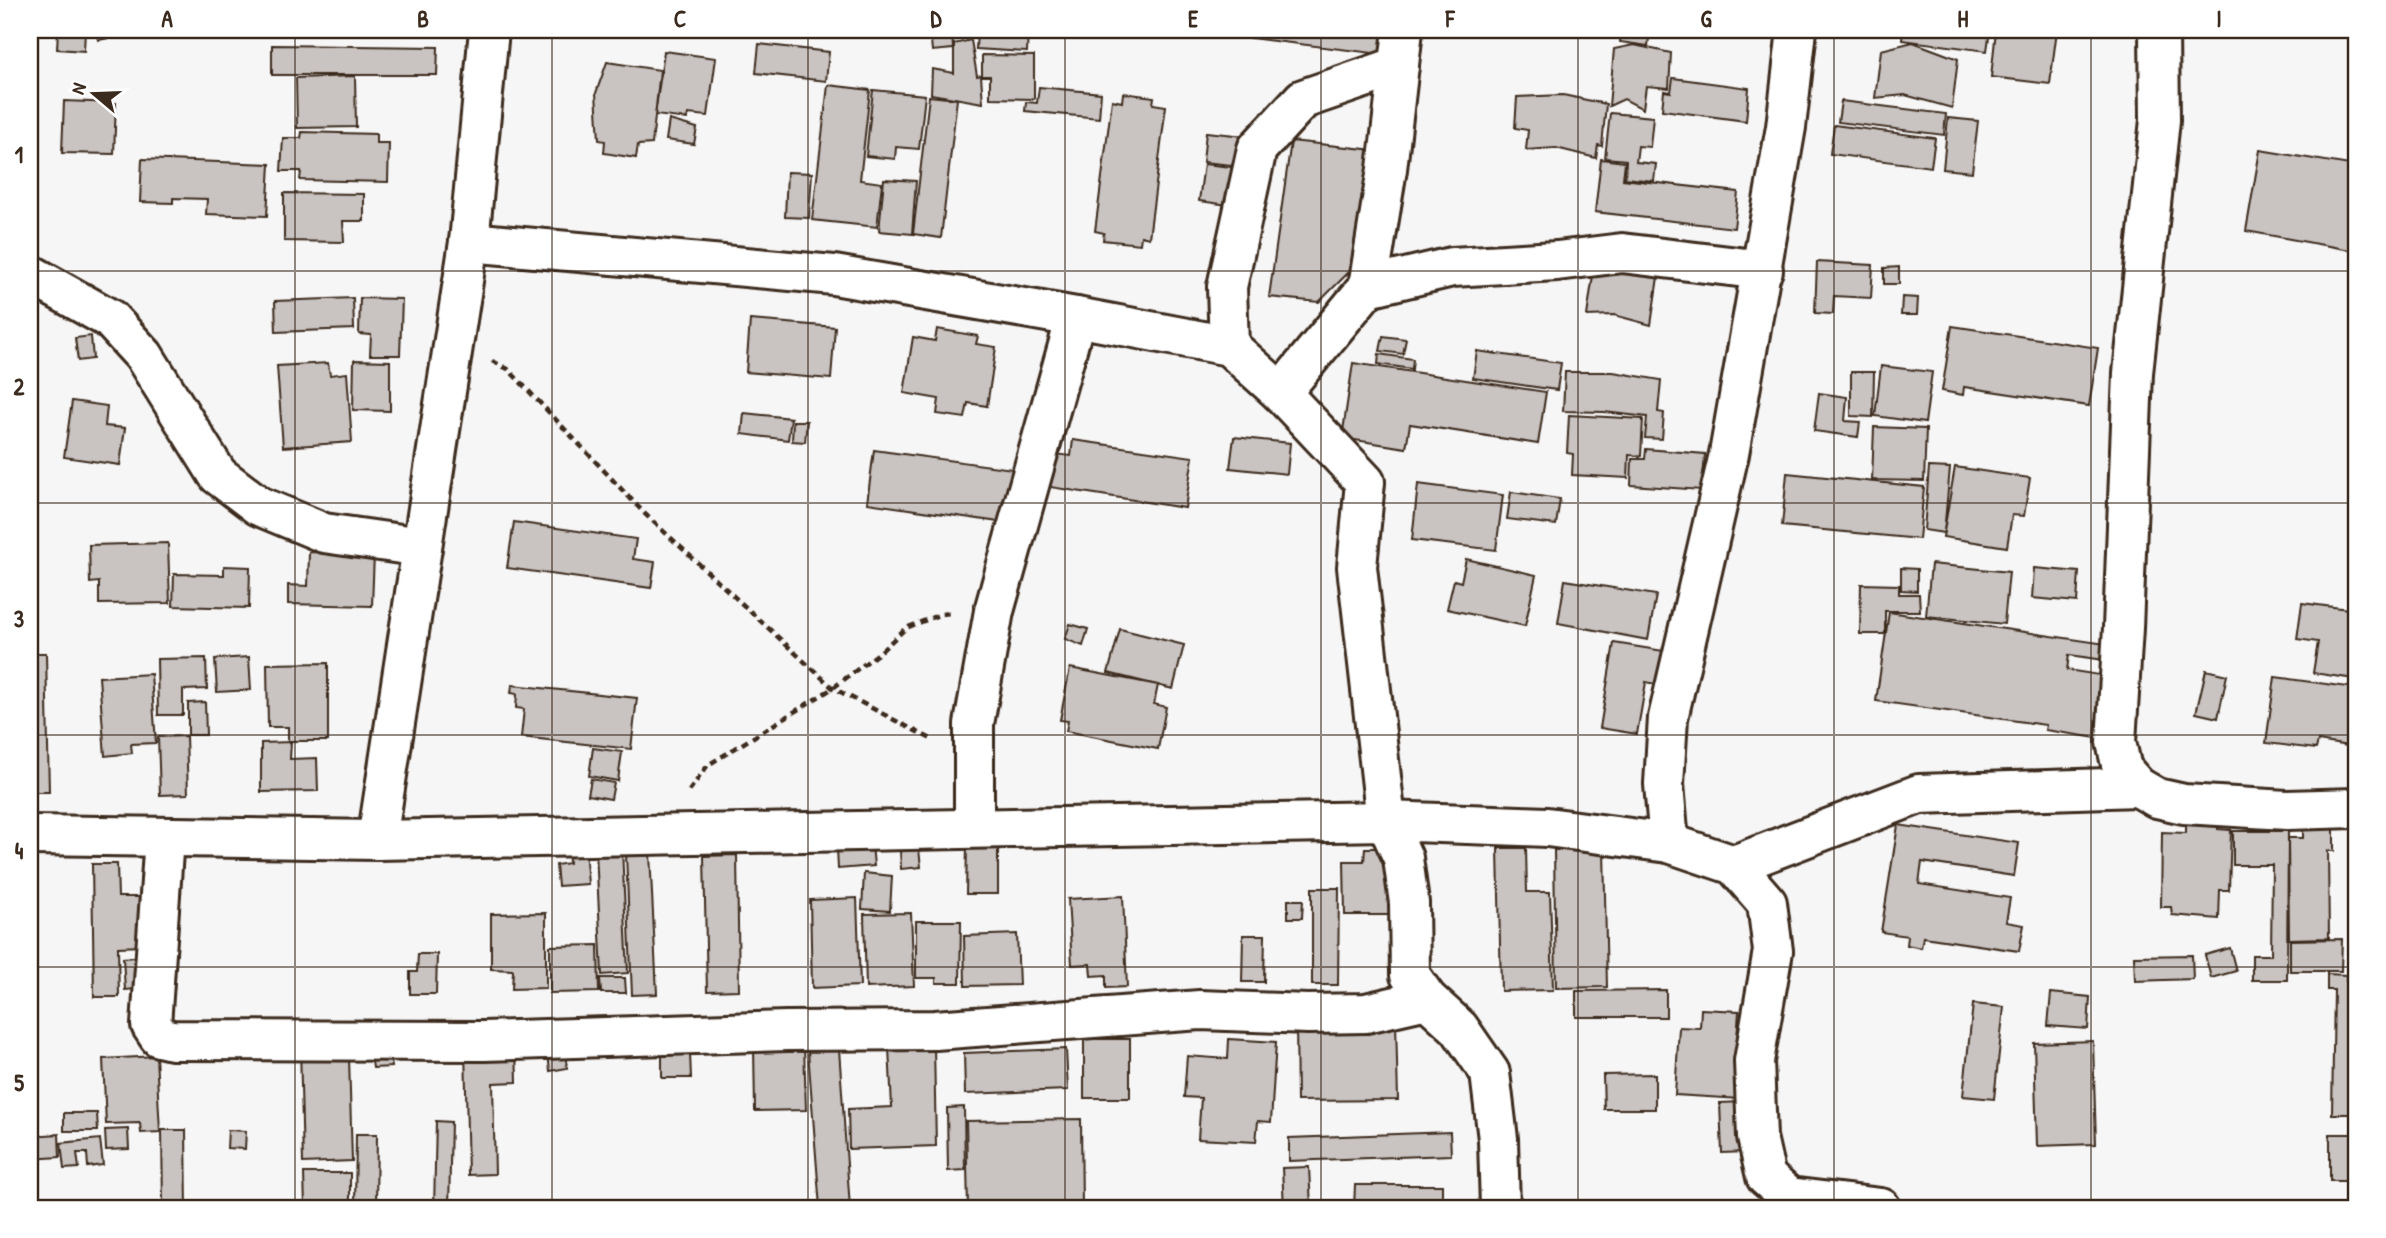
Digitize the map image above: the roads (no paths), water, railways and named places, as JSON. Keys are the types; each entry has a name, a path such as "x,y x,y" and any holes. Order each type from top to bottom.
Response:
{"street":[{"path":"377,840 469,242 489,30"},
{"path":"1669,844 1664,784 1668,718 1730,454 1786,127 1797,30"},
{"path":"2159,30 2160,120 2133,373 2116,742 2122,769 2138,787 2157,798 2184,804 2287,810 2356,808"},
{"path":"1281,393 1368,287 1387,169 1401,48"},
{"path":"1230,346 1227,287 1257,149 1303,99 1401,48"},
{"path":"469,242 834,275 1076,317 1230,346 1281,393 1365,482 1357,567 1386,821 1404,858 1409,903 1410,975 1427,999 1459,1028 1490,1073 1498,1139 1500,1208"},
{"path":"1368,287 1452,267 1558,261 1622,253 1763,270"},
{"path":"30,274 110,319 144,356 218,475 259,506 324,533 422,547"},
{"path":"974,828 974,724 994,611 1076,317"},
{"path":"1734,865 1919,794 2138,787"},
{"path":"30,835 377,840 1386,821 1547,827 1669,844 1734,865 1767,903 1773,951 1754,1061 1757,1137 1766,1177 1790,1197 1881,1208"},
{"path":"164,837 151,1025 159,1037 172,1040 484,1041 787,1031 935,1030 1200,1010 1366,1013 1427,999"}]}
